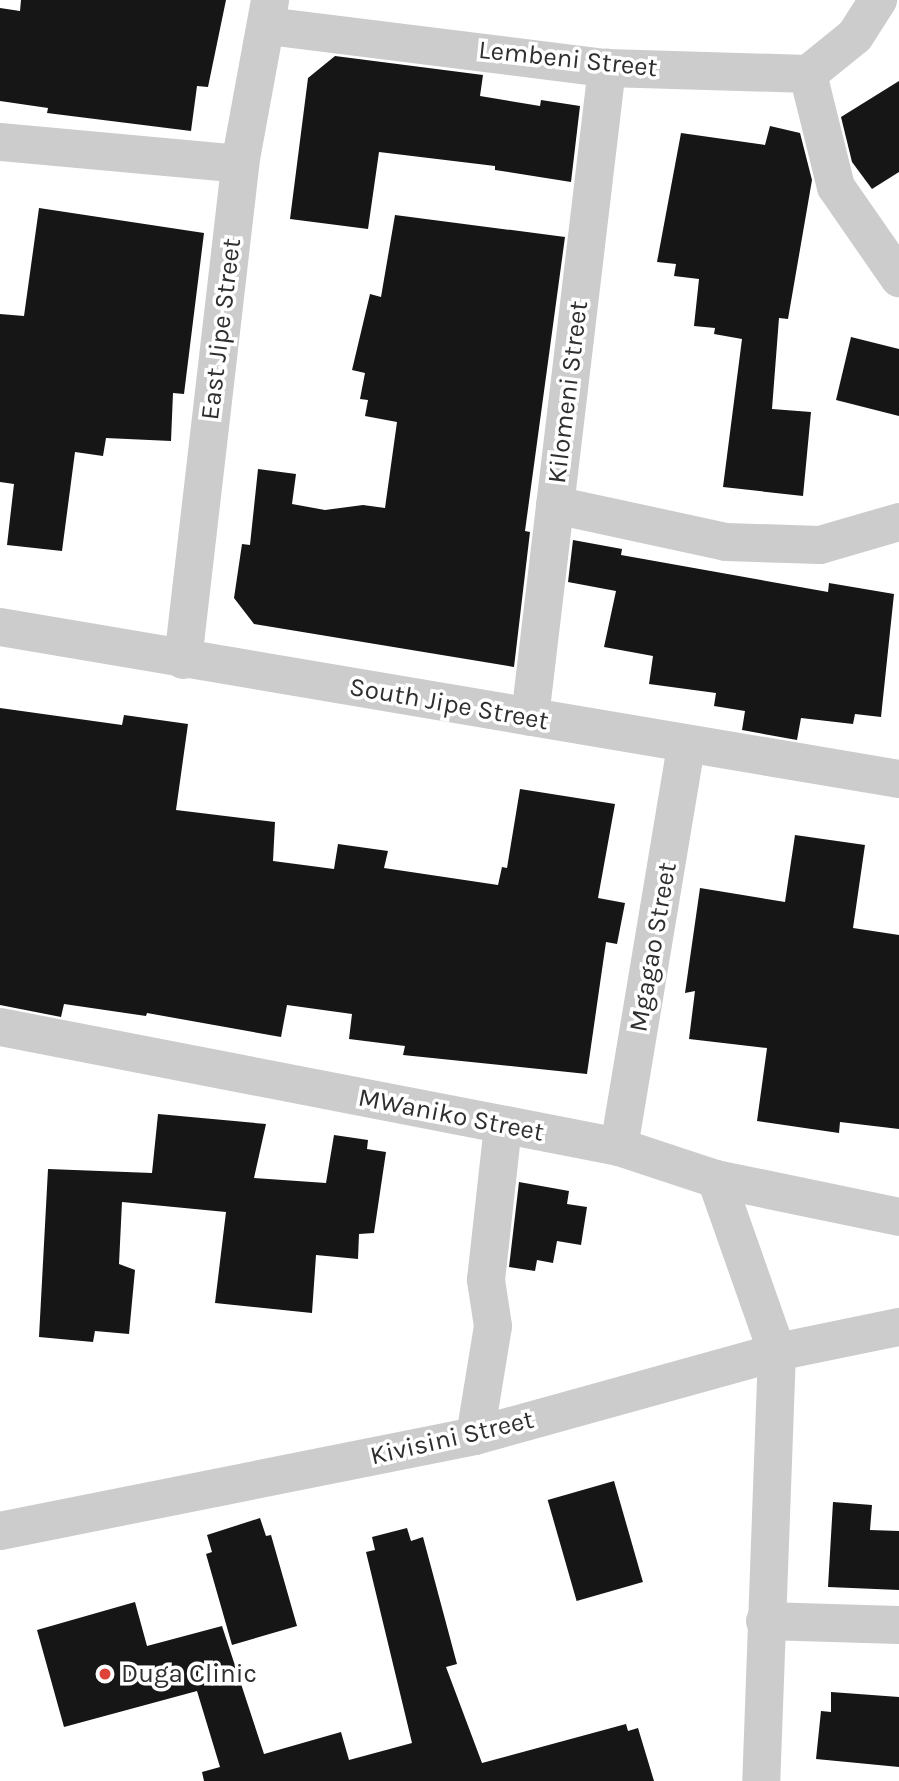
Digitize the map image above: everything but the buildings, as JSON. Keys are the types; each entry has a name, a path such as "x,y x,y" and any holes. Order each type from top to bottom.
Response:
{"street":[{"path":"878,0 855,36 808,74 836,187 899,278"},
{"name":"Lembeni Street","path":"269,13 607,68 808,74"},
{"name":"East Jipe Street","path":"183,660 240,164 269,13"},
{"name":"Kilomeni Street","path":"530,717 607,68"},
{"path":"0,142 240,164"},
{"path":"555,505 726,542 820,545 899,523"},
{"name":"South Jipe Street","path":"0,627 530,717 687,747 899,779"},
{"name":"Mgagao Street","path":"619,1147 687,747"},
{"name":"MWaniko Street","path":"0,1027 619,1147 716,1179 899,1217"},
{"path":"475,1436 493,1326 486,1280 503,1126"},
{"path":"716,1179 777,1352 761,1781"},
{"name":"Kivisini Street","path":"0,1531 475,1436 777,1352 899,1328"},
{"path":"765,1621 899,1625"}],"place":[{"name":"Duga Clinic","path":"105,1674"}]}
